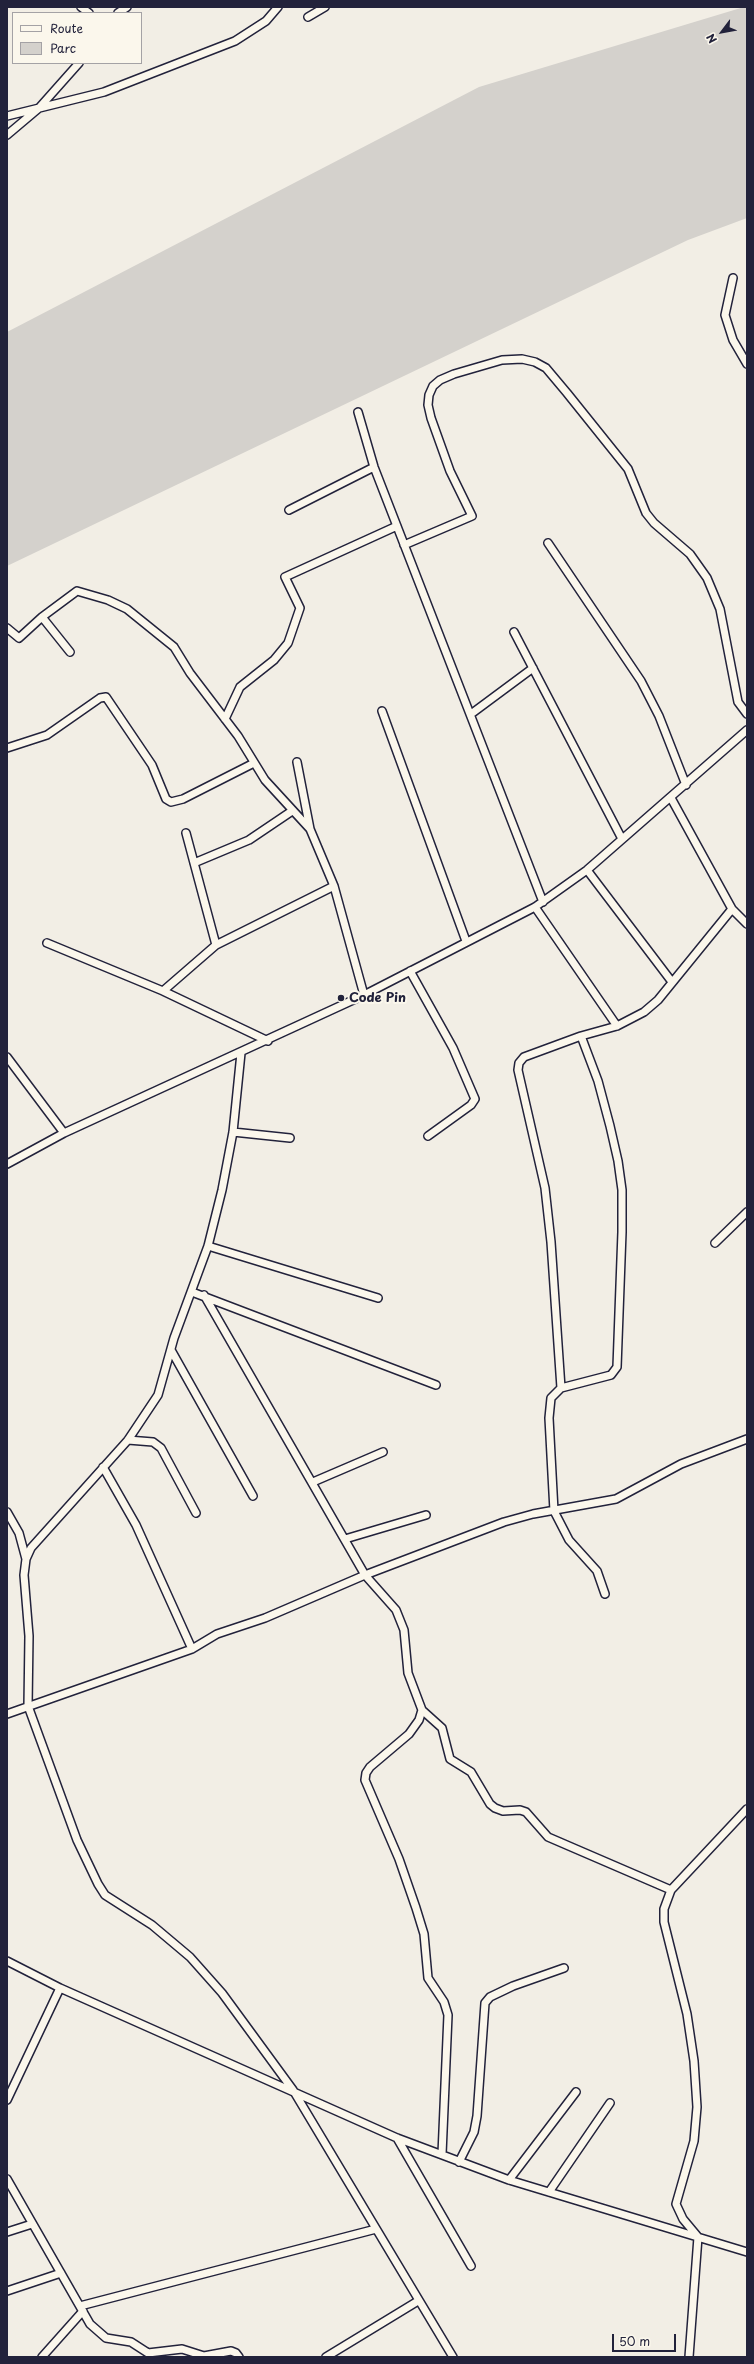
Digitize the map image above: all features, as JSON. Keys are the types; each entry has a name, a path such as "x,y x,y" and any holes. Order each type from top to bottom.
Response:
{"street":[{"path":"7,116 104,92 235,41 266,21 278,7"},
{"path":"308,17 325,7"},
{"path":"7,135 39,108 77,64"},
{"path":"733,278 725,316 733,340 747,364"},
{"path":"404,546 472,516 450,471 431,418 428,405 429,395 433,386 440,380 454,374 502,360 522,359 535,362 546,368 568,393 628,469 646,513 654,523 690,554 707,578 720,609 738,702 747,714"},
{"path":"358,412 374,467 471,714 542,902"},
{"path":"289,510 374,467"},
{"path":"226,719 240,687 274,660 288,642 300,608 285,577 397,526"},
{"path":"548,542 641,681 659,716 686,785"},
{"path":"7,628 19,638 42,617 77,591 108,600 127,609 174,647 190,673 238,736 254,763 292,811 310,829"},
{"path":"42,617 70,652"},
{"path":"514,632 622,839"},
{"path":"471,714 533,668"},
{"path":"7,748 47,736 100,698 106,697 152,765 166,799 171,802 183,799 254,763"},
{"path":"382,711 466,941"},
{"path":"7,1164 64,1133 268,1041 364,995 466,941 535,907 587,870 686,785 747,730"},
{"path":"297,762 310,829 334,886 364,995"},
{"path":"671,798 732,909 747,924"},
{"path":"194,863 249,840 292,811"},
{"path":"186,833 216,945"},
{"path":"587,870 672,982"},
{"path":"163,991 216,945 334,886"},
{"path":"535,907 617,1026"},
{"path":"561,1388 551,1242 545,1188 518,1070 519,1063 524,1057 581,1036 617,1026 644,1012 672,982 732,909"},
{"path":"47,942 163,991 268,1041"},
{"path":"410,971 453,1048 475,1099 471,1105 428,1136"},
{"path":"581,1036 598,1081 610,1126 622,1190 617,1367 611,1374 561,1388 555,1392 549,1404 554,1511 569,1540 597,1571 605,1594"},
{"path":"241,1053 233,1132 222,1190 208,1246 171,1350 158,1395 128,1440 31,1548 26,1559 24,1575 29,1636 28,1706 77,1840 105,1895 152,1925 190,1956 222,1993 293,2090 418,2301 453,2357"},
{"path":"7,1058 64,1133"},
{"path":"233,1132 290,1138"},
{"path":"715,1243 747,1212"},
{"path":"208,1246 378,1298"},
{"path":"192,1292 204,1295 436,1385"},
{"path":"204,1295 366,1575 389,1601 402,1620 406,1638 407,1668 422,1710 442,1728 450,1759 471,1772 490,1804 495,1808 503,1811 520,1810 526,1812 541,1830 553,1840 671,1890"},
{"path":"171,1350 253,1496"},
{"path":"7,1714 192,1649 217,1634 265,1618 366,1575 504,1522 616,1499 682,1464 747,1439"},
{"path":"128,1440 153,1442 161,1448 196,1513"},
{"path":"313,1482 383,1452"},
{"path":"103,1467 136,1525 192,1649"},
{"path":"7,1512 20,1533 26,1559"},
{"path":"345,1539 426,1515"},
{"path":"422,1710 419,1720 409,1734 370,1767 366,1773 365,1780 399,1859 416,1908 424,1934 428,1978 444,2002 448,2015 442,2154"},
{"path":"689,2357 698,2237 683,2219 676,2204 694,2141 697,2107 694,2061 687,2014 664,1922 664,1909 671,1890 747,1808"},
{"path":"7,1961 60,1988 293,2090 397,2138 509,2180 747,2252"},
{"path":"459,2162 474,2132 477,2116 486,2003 490,1997 513,1986 564,1968"},
{"path":"7,2100 60,1988"},
{"path":"509,2180 576,2092"},
{"path":"549,2192 610,2104"},
{"path":"397,2138 471,2266"},
{"path":"7,2179 90,2324 106,2338 131,2342 148,2353 182,2349 204,2356 231,2351 236,2353 239,2357"},
{"path":"7,2232 32,2224"},
{"path":"42,2357 81,2309 376,2229"},
{"path":"7,2291 61,2273"},
{"path":"326,2357 418,2301"}],"green space":[{"path":"747,7 747,218 688,240 7,566 7,332 479,87"}],"place":[{"name":"Code Pin","path":"341,998"}]}
